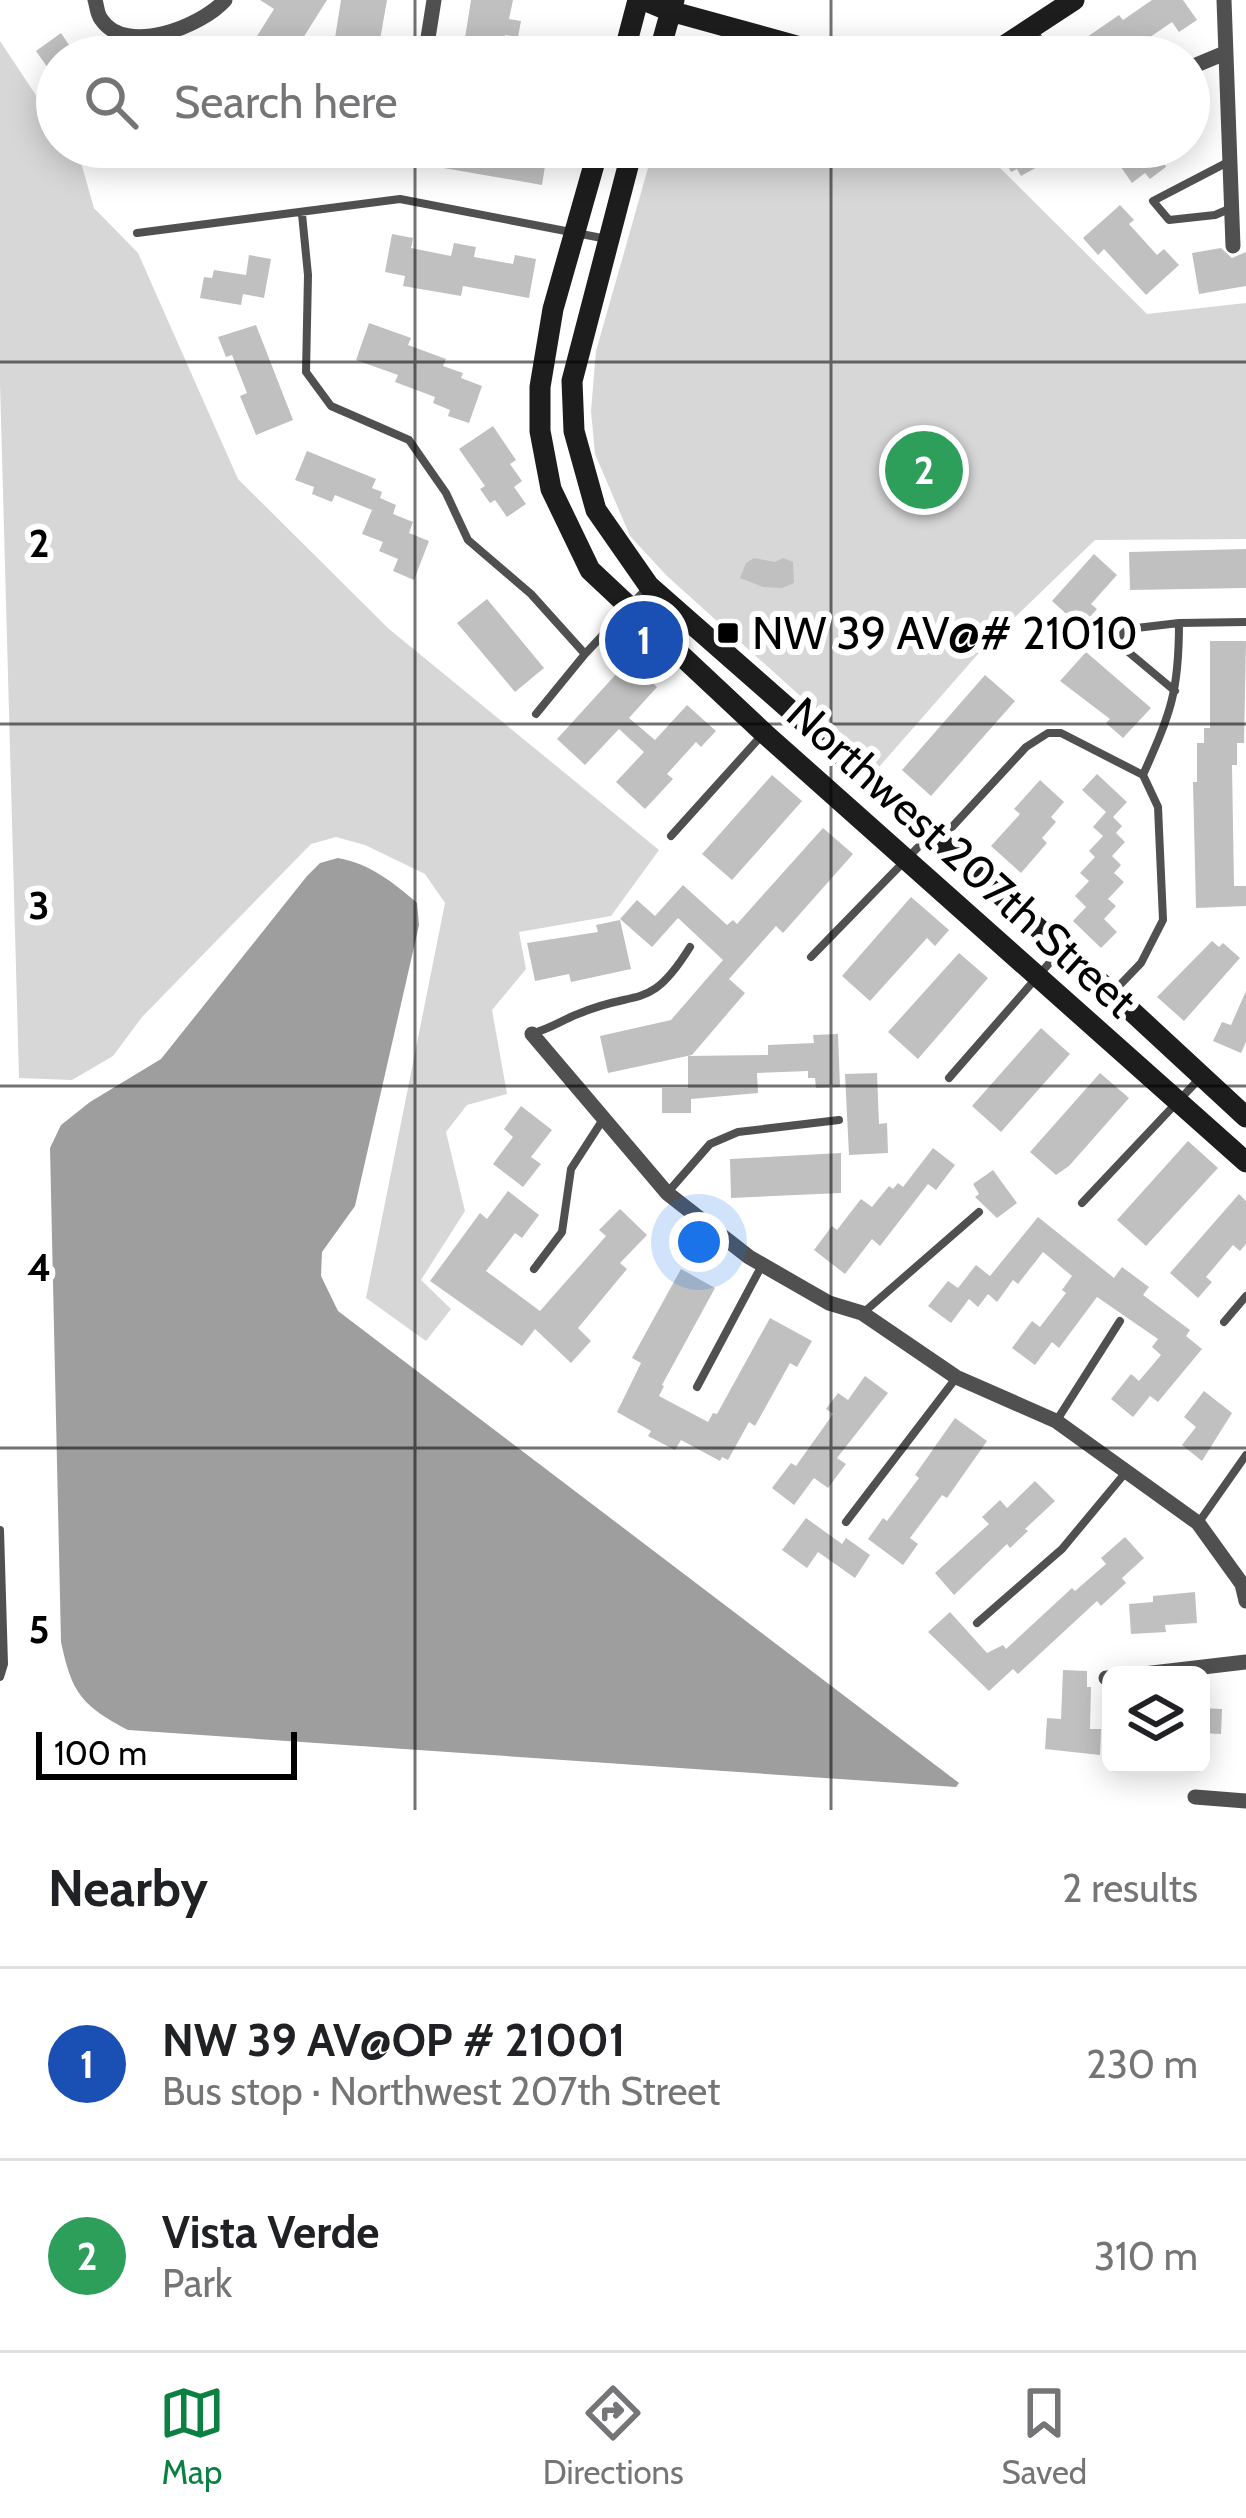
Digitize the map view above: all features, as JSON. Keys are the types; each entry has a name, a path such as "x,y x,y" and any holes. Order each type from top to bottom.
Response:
{"street":[{"path":"95,0 101,20 121,35 150,36 196,25 219,2"},
{"path":"428,36 434,0"},
{"path":"629,36 641,0 769,36"},
{"path":"1023,36 1073,0"},
{"path":"1224,0 1234,246"},
{"path":"664,36 672,6"},
{"path":"1031,31 1034,36"},
{"path":"1210,59 1225,53"},
{"name":"Northwest 207th Street","path":"592,168 543,353 540,431 551,489 590,570 764,733 1246,1162"},
{"name":"Northwest 207th Street","path":"628,168 572,382 574,431 596,510 649,586 1246,1117"},
{"path":"532,1034 667,1193 763,1265 829,1303 862,1313 956,1377 1056,1421 1198,1523 1242,1584 1246,1600"},
{"path":"1210,1666 1246,1662"},
{"path":"1195,1797 1246,1801"}],"lane":[{"path":"1229,161 1153,201 1169,220 1215,215 1232,207"},
{"path":"137,233 400,199 609,239"},
{"path":"302,214 308,275 305,372 331,406 409,440 446,493 468,540 531,594 585,654"},
{"path":"536,714 649,586"},
{"path":"1143,775 1176,692 1179,622"},
{"path":"1176,692 1120,645 1119,637 1128,628 1246,622"},
{"path":"671,836 764,733"},
{"path":"811,957 929,835 952,827 1027,747 1048,733 1061,733 1143,775 1159,807 1162,920 1142,963 1112,993"},
{"path":"532,1034 578,1014 650,994 670,979 690,947"},
{"path":"949,1078 1060,950"},
{"path":"1082,1203 1201,1077"},
{"path":"534,1269 562,1232 571,1169 603,1120"},
{"path":"667,1193 710,1144 738,1132 839,1120"},
{"path":"862,1313 980,1212"},
{"path":"697,1388 763,1265"},
{"path":"1223,1322 1246,1296"},
{"path":"1056,1421 1120,1321"},
{"path":"846,1522 956,1377"},
{"path":"1198,1523 1246,1455"},
{"path":"977,1623 1061,1549 1126,1471"},
{"path":"0,1530 4,1664 0,1677"}],"shaded area":[{"path":"0,41 36,95 36,168 82,168 94,208 138,253 238,479 389,629 659,850 611,916 519,932 526,969 492,1010 507,1094 467,1105 446,1132 465,1211 421,1280 451,1309 426,1341 366,1298 445,903 425,874 365,845 336,837 311,844 142,1017 113,1056 72,1080 19,1078 0,383"},
{"path":"648,168 1000,168 1147,314 1246,303 1246,539 1095,540 985,646 879,767 667,576 630,536 595,454 591,411 596,351"},
{"path":"338,858 371,869 408,895 417,903 419,925 355,1206 322,1252 321,1276 338,1311 959,1783 956,1787 128,1730 81,1696 61,1642 50,1148 61,1125 161,1059 307,876 320,863"}],"building":[{"path":"260,0 327,0 304,36 257,36 274,9"},
{"path":"341,0 387,0 381,36 335,36"},
{"path":"471,0 513,0 509,19 521,21 518,36 465,36"},
{"path":"1152,0 1183,0 1197,20 1179,32 1172,22 1152,36 1088,36 1119,15 1123,20"},
{"path":"444,168 545,168 542,185"},
{"path":"1009,168 1035,168 1021,176 1017,169 1011,172"},
{"path":"1122,168 1165,168 1150,179 1145,173 1132,183"},
{"path":"1120,205 1134,220 1129,224 1157,255 1164,249 1179,265 1146,295 1104,249 1098,255 1083,238"},
{"path":"392,234 413,238 411,248 451,256 454,243 476,247 474,257 513,264 515,255 536,259 529,298 463,286 461,296 403,286 405,276 385,272"},
{"path":"1221,248 1232,258 1246,252 1246,286 1199,294 1192,253"},
{"path":"249,255 271,259 264,298 243,294 241,305 200,298 204,277 212,278 214,270 246,275"},
{"path":"369,323 411,338 408,345 446,359 443,366 482,386 469,423 448,416 450,410 433,403 435,397 395,382 398,375 356,360"},
{"path":"256,325 293,420 256,435 240,396 247,393 232,355 226,357 218,337"},
{"path":"493,426 516,460 510,464 522,481 514,487 526,504 507,517 480,489 485,486 459,449"},
{"path":"307,451 376,479 372,488 396,505 393,514 413,522 409,533 429,541 414,580 393,571 398,559 379,551 383,542 362,534 372,510 335,495 332,502 312,494 314,487 295,480"},
{"path":"1246,549 1246,588 1130,590 1129,552"},
{"path":"1094,554 1117,575 1091,604 1097,609 1081,627 1052,601"},
{"path":"754,558 793,562 794,583 763,587 740,578 746,563"},
{"path":"487,599 544,668 515,692 457,623"},
{"path":"1210,641 1246,641 1244,743 1237,743 1237,765 1232,765 1234,886 1246,886 1246,906 1196,908 1193,782 1197,782 1197,743 1204,743 1204,728 1210,728"},
{"path":"1086,652 1151,708 1123,738 1106,723 1110,719 1060,681"},
{"path":"628,661 657,687 629,718 655,740 687,705 716,731 701,747 696,742 667,774 673,779 645,809 616,782 644,752 619,729 585,765 557,739"},
{"path":"985,675 1015,701 931,796 902,770"},
{"path":"1097,774 1127,802 1113,817 1122,826 1116,833 1125,842 1112,856 1121,865 1114,873 1124,882 1108,899 1116,906 1104,919 1117,932 1101,948 1073,921 1086,907 1075,896 1089,881 1080,873 1095,857 1089,851 1103,836 1093,827 1106,812 1082,790"},
{"path":"772,775 802,801 732,880 702,854"},
{"path":"1040,780 1064,802 1051,817 1056,822 1042,838 1047,843 1021,873 991,846 1020,814 1014,809"},
{"path":"823,828 853,854 783,933 776,926 729,979 745,993 692,1055 608,1073 600,1036 671,1020 723,960 678,918 652,947 620,919 637,900 655,916 683,885 727,925 733,920 737,924"},
{"path":"911,897 949,930 935,946 927,938 870,1001 842,976"},
{"path":"620,920 631,969 571,982 569,974 535,981 527,943 598,932 596,925"},
{"path":"1212,941 1219,947 1223,943 1240,958 1184,1021 1157,997"},
{"path":"959,953 988,978 918,1059 888,1032"},
{"path":"1246,991 1246,1042 1241,1053 1213,1041 1222,1022 1231,1025"},
{"path":"1041,1028 1070,1054 1001,1132 972,1106"},
{"path":"838,1034 840,1087 816,1088 808,1071 757,1073 758,1093 691,1099 691,1113 662,1113 662,1088 688,1088 688,1056 768,1055 768,1045 814,1043 813,1035"},
{"path":"877,1073 879,1124 887,1123 888,1153 849,1155 845,1074"},
{"path":"1100,1073 1129,1098 1056,1175 1030,1152"},
{"path":"521,1106 552,1130 531,1157 541,1164 523,1187 493,1164 513,1137 504,1129"},
{"path":"1188,1141 1218,1168 1146,1246 1117,1220"},
{"path":"933,1148 955,1165 936,1190 928,1184 880,1246 872,1239 845,1274 814,1250 861,1199 872,1207 889,1186 893,1189 898,1183 903,1187"},
{"path":"841,1153 841,1193 731,1198 730,1159"},
{"path":"993,1170 1017,1203 997,1218 975,1197 979,1194 973,1184"},
{"path":"508,1191 539,1215 522,1238 515,1233 486,1271 540,1311 606,1236 599,1230 620,1209 647,1235 620,1263 627,1269 578,1328 591,1341 571,1363 535,1329 522,1346 430,1281 480,1213 487,1219"},
{"path":"1239,1194 1246,1201 1246,1244 1240,1251 1233,1245 1206,1277 1212,1282 1198,1298 1170,1273"},
{"path":"1038,1217 1114,1278 1122,1267 1149,1287 1143,1295 1190,1330 1186,1336 1202,1349 1158,1402 1150,1396 1133,1417 1111,1399 1131,1374 1139,1381 1161,1355 1152,1347 1158,1339 1097,1297 1059,1348 1052,1342 1035,1365 1012,1348 1032,1321 1040,1327 1066,1293 1062,1290 1072,1276 1043,1252 997,1302 988,1294 978,1307 969,1299 951,1323 928,1306 948,1281 958,1288 976,1265 990,1276"},
{"path":"681,1269 715,1288 659,1396 708,1422 717,1414 770,1318 812,1341 797,1367 790,1363 755,1426 749,1422 728,1460 722,1457 720,1461 681,1440 675,1450 617,1412 641,1363 632,1358"},
{"path":"865,1376 888,1393 837,1458 846,1464 828,1488 814,1478 794,1505 772,1488 791,1463 796,1466 833,1414 826,1409 838,1393 848,1400"},
{"path":"1204,1391 1232,1413 1202,1461 1182,1445 1196,1427 1184,1417"},
{"path":"955,1418 987,1441 947,1498 942,1495 910,1538 918,1544 903,1565 868,1539 919,1478 915,1475"},
{"path":"1035,1481 1055,1501 1010,1548 1007,1544 954,1595 935,1573 989,1524 982,1517 1000,1500 1007,1508"},
{"path":"806,1518 842,1544 846,1538 870,1555 855,1578 818,1552 807,1568 782,1550"},
{"path":"1125,1537 1144,1558 1122,1578 1126,1583 1101,1606 1097,1601 1018,1674 1013,1669 989,1691 928,1632 950,1612 987,1653 1003,1645 1006,1649 1072,1588 1075,1591 1106,1564 1101,1558"},
{"path":"1195,1592 1197,1623 1165,1625 1166,1632 1131,1634 1129,1604"},
{"path":"1063,1670 1087,1671 1090,1729 1101,1729 1100,1755 1045,1749 1047,1718 1061,1719"},
{"path":"1210,1708 1222,1709 1221,1734 1210,1733"}],"place":[{"name":"Vista Verde","path":"924,470"},
{"name":"NW 39 AV@# 21010","path":"728,633"},
{"name":"NW 39 AV@OP # 21001","path":"644,640"}]}
